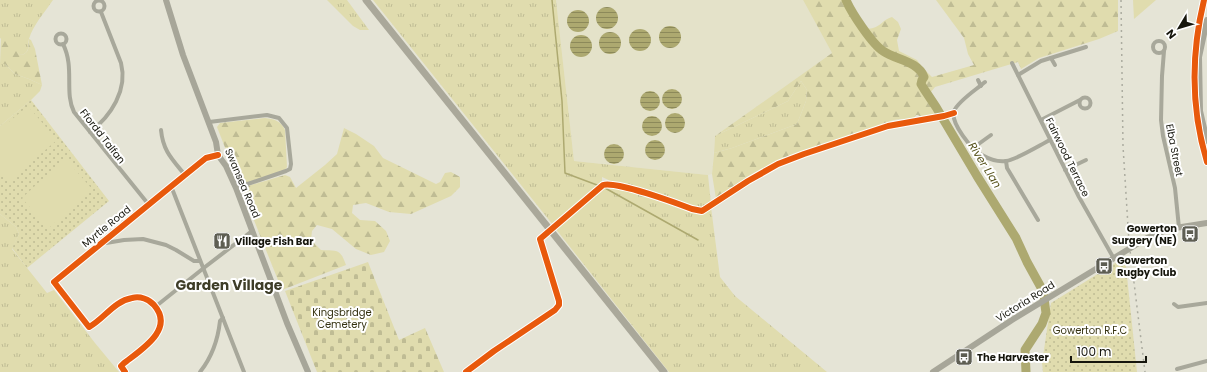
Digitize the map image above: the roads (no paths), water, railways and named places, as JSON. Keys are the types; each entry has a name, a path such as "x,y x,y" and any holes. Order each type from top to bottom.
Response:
{"main road":[{"name":"Swansea Road","path":"166,0 183,55 216,142 218,154 226,166 236,188 287,323 308,372"},
{"path":"366,0 664,372"},
{"path":"1207,20 1199,57 1200,111 1207,141"},
{"name":"Victoria Road","path":"933,372 1039,303 1147,238 1161,231 1207,223"}],"street":[{"path":"90,132 112,109 123,82 121,62 101,12"},
{"name":"Ffordd Talfan","path":"63,44 69,62 70,103 74,112 149,205"},
{"path":"1018,75 1041,61 1086,47"},
{"name":"Elba Street","path":"1164,51 1161,120 1163,136 1175,188 1179,228"},
{"path":"1051,58 1055,65"},
{"name":"Fairwood Terrace","path":"1012,63 1065,170 1113,258"},
{"path":"978,80 981,86"},
{"path":"986,82 958,105 954,112 954,120 973,148 982,155 992,159 1006,161 1050,140"},
{"path":"1041,120 1080,100"},
{"path":"209,122 267,115 279,118 287,128 291,164 290,169 260,181 236,188"},
{"path":"161,130 162,139 166,150 185,175"},
{"path":"973,148 991,135"},
{"name":"Myrtle Road","path":"155,307 144,299 135,297 128,299 117,304 89,327 54,282 206,158 218,154"},
{"path":"1065,170 1086,160"},
{"path":"1006,161 1007,168 1038,213 1038,220"},
{"path":"170,187 173,191 244,372"},
{"path":"124,372 121,366 156,337 160,326 160,319 155,307 252,231"},
{"path":"103,242 106,243 143,239 166,245 194,261 200,261"},
{"path":"1176,307 1207,303"},
{"path":"200,372 208,363 214,349 220,321 223,318"},
{"path":"1181,370 1207,361"}],"waterway":[{"path":"552,0 562,101 565,173 605,188 698,240"},
{"name":"River Llan","path":"846,0 862,27 878,47 888,54 912,64 921,72 924,77 921,84 1016,238 1043,291 1046,313 1042,324 1025,350 1026,372"}],"railway":[{"path":"1121,0 1123,146 1129,242 1145,372"}],"place":[{"name":"Gowerton Surgery (NE)","path":"1190,234"},
{"name":"Village Fish Bar","path":"222,241"},
{"name":"Gowerton Rugby Club","path":"1104,266"},
{"name":"The Harvester","path":"964,357"}],"district":[{"name":"Garden Village","path":"229,285"}],"park label":[{"name":"Kingsbridge Cemetery","path":"342,318"},
{"name":"Gowerton R.F.C","path":"1090,330"}]}
